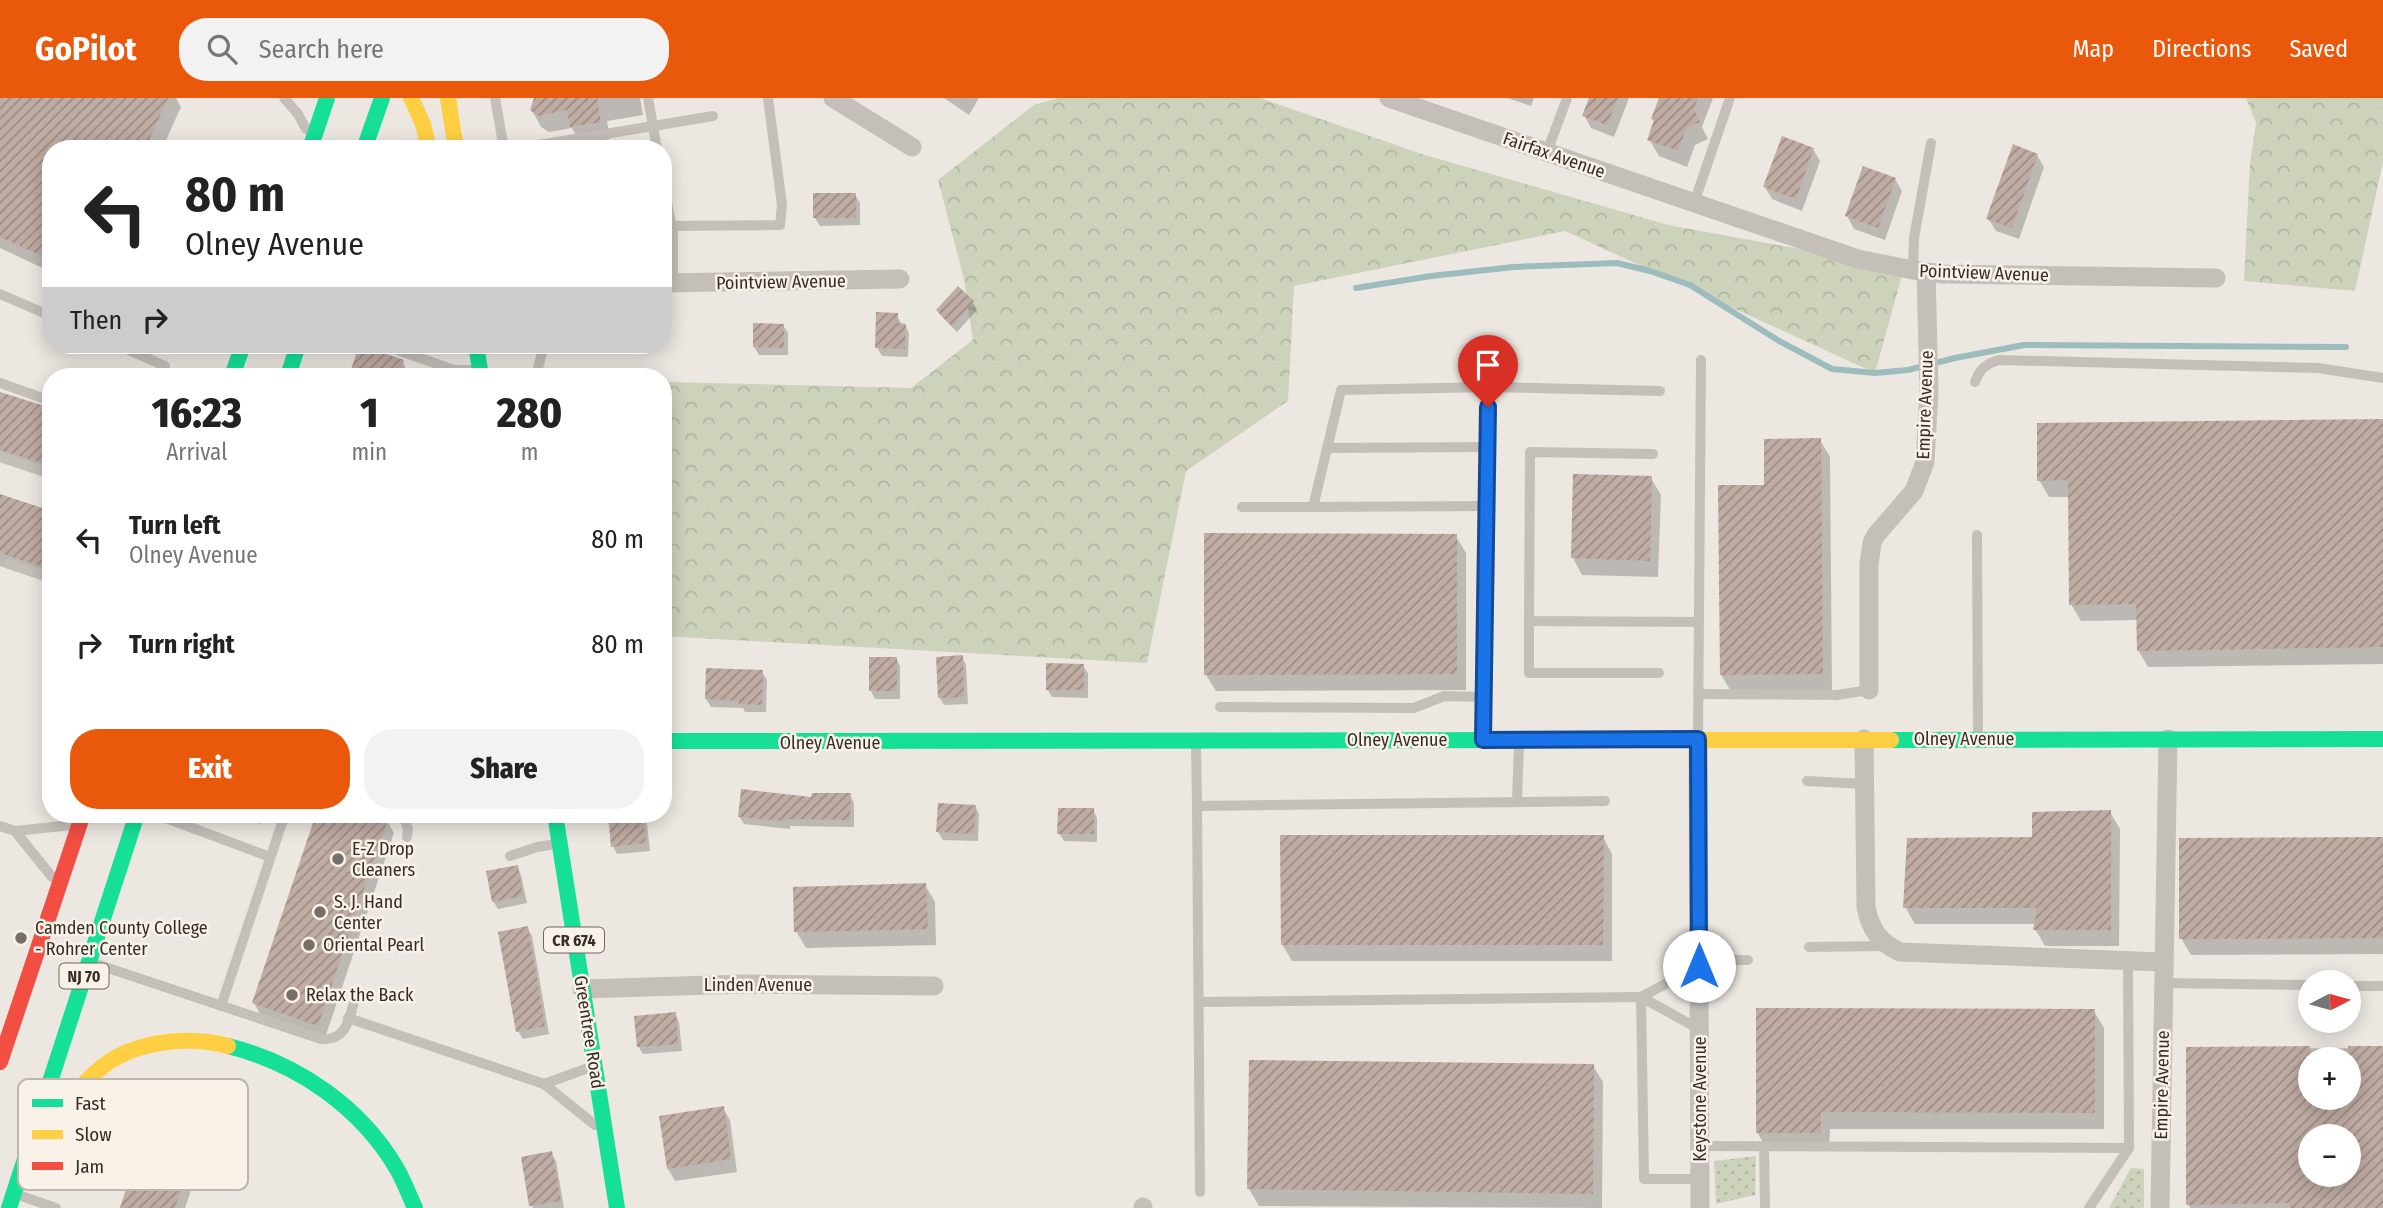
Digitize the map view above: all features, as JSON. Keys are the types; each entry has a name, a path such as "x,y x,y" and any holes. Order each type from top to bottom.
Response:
{"main road":[{"path":"313,140 327,98"},
{"path":"367,140 382,98"},
{"path":"411,98 427,140"},
{"path":"448,98 455,140"},
{"name":"Olney Avenue","path":"672,741 2383,739"},
{"name":"NJ 70","path":"0,1062 80,823"},
{"name":"NJ 70","path":"51,1079 134,823"},
{"name":"Greentree Road","path":"556,823 617,1208"},
{"path":"88,1079 95,1071 126,1053 163,1042 204,1041 254,1052 313,1079 338,1099 381,1144 411,1194 415,1208"},
{"name":"NJ 70","path":"11,1201 18,1180"}],"street":[{"path":"833,98 912,147"},
{"name":"Fairfax Avenue","path":"1389,98 1720,212"},
{"name":"Pointview Avenue","path":"1720,212 1858,259 1919,271 2216,278"},
{"name":"Empire Avenue","path":"1869,690 1869,564 1872,543 1914,491 1925,462 1928,391 1919,271"},
{"name":"Pointview Avenue","path":"672,283 900,279"},
{"name":"Keystone Avenue","path":"1698,739 1700,1208"},
{"path":"1864,739 1866,908 1868,920 1885,946 1900,952 2163,962"},
{"name":"Empire Avenue","path":"2160,1208 2168,739"},
{"name":"Linden Avenue","path":"582,989 745,984 934,986"}],"lane":[{"path":"284,98 298,114 309,140"},
{"path":"495,98 502,140"},
{"path":"648,98 655,140"},
{"path":"672,226 780,225 782,205 768,98"},
{"path":"1547,152 1567,98"},
{"path":"1693,203 1730,98"},
{"path":"569,140 713,116"},
{"path":"1919,271 1914,238 1931,143"},
{"path":"0,293 42,312"},
{"path":"138,354 164,368"},
{"path":"409,354 448,368"},
{"path":"1698,739 1701,360"},
{"path":"1975,382 1978,372 1986,364 1999,360 2318,368 2383,378"},
{"path":"0,383 42,398"},
{"path":"1483,740 1489,387"},
{"path":"1313,507 1340,390 1489,387 1660,391"},
{"path":"1327,448 1487,447"},
{"path":"1653,454 1530,452 1529,673 1659,673"},
{"path":"0,457 42,471"},
{"path":"1242,507 1486,506"},
{"path":"1977,535 1979,740"},
{"path":"9,564 42,575"},
{"path":"1529,621 1699,622"},
{"path":"1698,694 1837,695 1869,690"},
{"path":"1220,707 1414,708 1444,696 1482,697"},
{"path":"1517,801 1519,740"},
{"path":"1196,741 1200,1192"},
{"path":"1807,781 1865,784"},
{"path":"1197,806 1605,801"},
{"path":"0,826 15,831 59,823"},
{"path":"179,823 270,857"},
{"path":"221,1006 282,823"},
{"path":"407,823 407,836"},
{"path":"15,831 58,886"},
{"path":"510,856 559,843"},
{"path":"1809,947 1885,946"},
{"path":"1642,997 1699,963 1748,960"},
{"path":"2089,1208 2129,1148 2128,961"},
{"path":"88,962 330,1040 339,1037 357,991"},
{"path":"2164,982 2298,985"},
{"path":"2361,986 2383,986"},
{"path":"1642,997 1643,1179 1700,1179"},
{"path":"1199,1002 1642,997 1699,1029"},
{"path":"348,1018 544,1084 605,1133"},
{"path":"544,1084 594,1066"},
{"path":"1700,1146 2129,1148"},
{"path":"1764,1146 1765,1208"},
{"path":"11,1201 56,1208"}],"green space":[{"path":"1058,98 1260,98 1425,155 1668,225 1904,268 1875,373 1565,231 1294,286 1288,401 1186,471 1147,663 672,637 672,382 911,388 973,340 964,279 938,180 1034,105"},
{"path":"2246,98 2383,98 2383,162 2355,291 2244,281 2250,163 2256,123"},
{"path":"1756,1156 1755,1195 1716,1204 1714,1161"},
{"path":"2131,1168 2144,1169 2144,1208 2109,1208"}],"building":[{"path":"0,98 168,98 149,140 42,140 42,256 0,237"},
{"path":"534,98 597,98 601,122 570,127 567,110 538,116 530,110"},
{"path":"1589,98 1618,98 1607,125 1582,116"},
{"path":"1659,98 1698,98 1694,109 1700,122 1686,128 1678,151 1647,140"},
{"path":"1782,136 1814,148 1796,199 1763,187"},
{"path":"2013,144 2038,154 2012,228 1986,219"},
{"path":"1863,166 1896,178 1878,228 1845,216"},
{"path":"813,193 856,193 856,218 813,218"},
{"path":"958,286 974,301 952,326 936,310"},
{"path":"876,312 898,313 898,323 906,324 905,349 875,348"},
{"path":"753,323 784,324 784,348 753,347"},
{"path":"356,354 387,354 404,360 402,368 352,368"},
{"path":"0,392 42,405 42,463 0,450"},
{"path":"2383,419 2383,647 2137,651 2136,604 2069,605 2068,480 2037,481 2037,423"},
{"path":"1821,438 1823,674 1720,675 1718,485 1764,485 1764,439"},
{"path":"1573,474 1652,476 1650,561 1571,558"},
{"path":"0,494 42,508 42,567 0,553"},
{"path":"1204,533 1457,534 1457,674 1204,675"},
{"path":"963,655 964,697 938,698 936,657"},
{"path":"869,657 897,657 897,691 869,691"},
{"path":"1046,663 1084,664 1084,690 1046,690"},
{"path":"706,668 763,670 762,705 705,699"},
{"path":"741,789 811,797 812,793 851,793 850,820 786,821 738,817"},
{"path":"938,803 976,805 974,834 936,832"},
{"path":"1058,808 1094,808 1094,834 1057,834"},
{"path":"2111,810 2111,930 2033,930 2037,908 1903,908 1907,838 2032,837 2032,812"},
{"path":"313,823 387,823 318,1026 252,1003"},
{"path":"609,823 644,823 646,843 611,847"},
{"path":"1280,835 1604,835 1603,945 1281,945"},
{"path":"2383,837 2383,938 2179,939 2179,838"},
{"path":"518,865 523,896 492,902 486,871"},
{"path":"926,883 928,929 794,932 793,887"},
{"path":"528,926 545,1026 516,1032 498,932"},
{"path":"1756,1008 2095,1009 2095,1113 1821,1112 1821,1133 1756,1133"},
{"path":"676,1012 678,1044 637,1047 634,1016"},
{"path":"2310,1046 2298,1047 2298,1110 2361,1110 2361,1047 2348,1046 2383,1046 2383,1208 2290,1208 2290,1203 2186,1205 2186,1047"},
{"path":"1249,1060 1594,1064 1593,1194 1247,1189"},
{"path":"724,1106 731,1159 667,1169 659,1116"},
{"path":"552,1151 561,1201 529,1206 521,1157"},
{"path":"126,1190 181,1190 175,1208 120,1208"}],"waterway":[{"path":"1356,288 1514,267 1617,263 1690,285 1779,341 1832,369 1875,373 1908,370 2024,345 2346,347"}],"traffic: fast":[{"path":"313,140 327,98"},
{"path":"367,140 382,98"},
{"path":"235,368 240,354"},
{"path":"291,368 295,354"},
{"path":"477,354 480,368"},
{"path":"1891,740 2383,739"},
{"path":"672,741 1639,740"},
{"path":"51,1079 134,823"},
{"path":"556,823 617,1208"},
{"path":"228,1046 254,1054 302,1076 346,1107 382,1147 400,1174 415,1208"},
{"path":"9,1208 18,1180"}],"traffic: slow":[{"path":"411,98 427,140"},
{"path":"448,98 455,140"},
{"path":"1639,740 1891,740"},
{"path":"89,1079 110,1062 141,1047 176,1041 228,1046"}],"traffic: jam":[{"path":"0,1062 80,823"}],"place":[{"name":"E-Z Drop Cleaners","path":"338,859"},
{"name":"S. J. Hand Center","path":"320,912"},
{"name":"Camden County College - Rohrer Center","path":"21,938"},
{"name":"Oriental Pearl","path":"309,945"},
{"name":"Relax the Back","path":"292,995"}],"route":[{"path":"1488,407 1483,740 1698,739 1699,966"}]}
